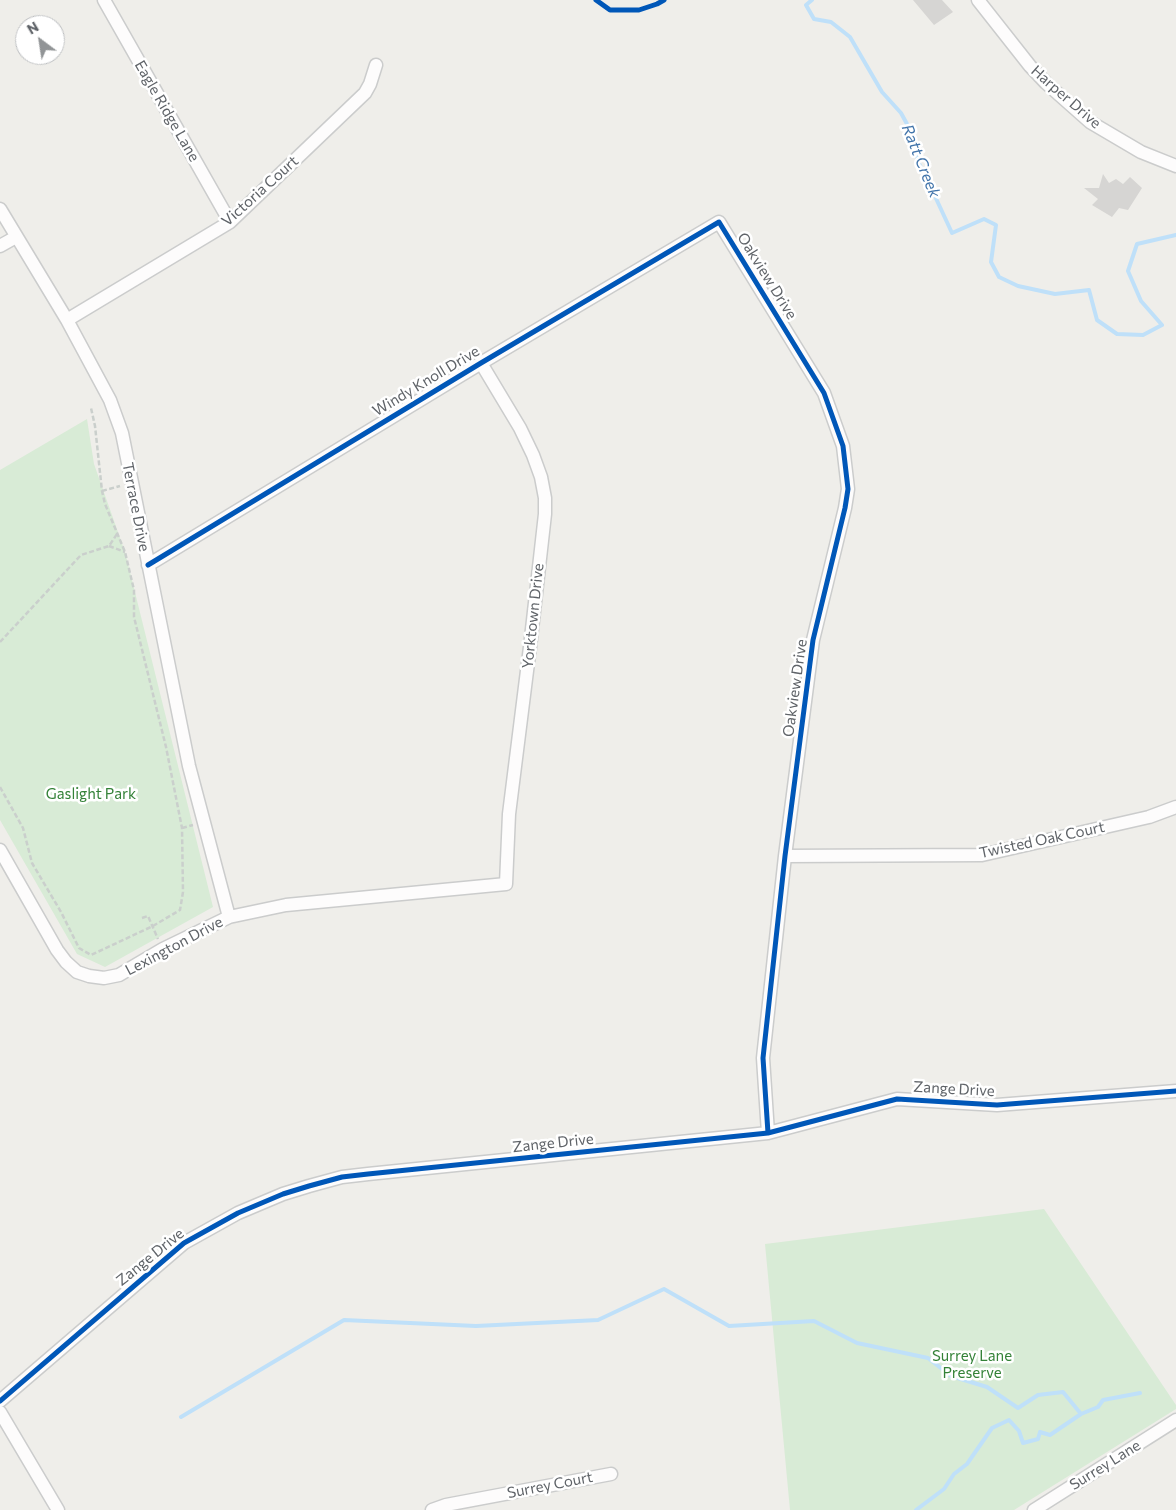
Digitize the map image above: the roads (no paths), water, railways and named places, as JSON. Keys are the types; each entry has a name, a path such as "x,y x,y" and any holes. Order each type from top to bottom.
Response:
{"street":[{"name":"Eagle Ridge Lane","path":"104,0 230,222"},
{"name":"Harper Drive","path":"978,0 1030,66 1046,83 1090,122 1141,152 1176,166"},
{"name":"Victoria Court","path":"67,320 230,222 365,93 376,66"},
{"name":"Terrace Drive","path":"0,209 67,320 110,400 122,433 189,766 229,917"},
{"name":"Windy Knoll Drive","path":"148,565 481,363 719,222"},
{"name":"Oakview Drive","path":"719,222 824,392 843,446 847,469 848,488 845,508 813,640 785,856 762,1058 768,1133"},
{"path":"0,246 16,237"},
{"name":"Yorktown Drive","path":"481,363 520,428 534,456 545,498 545,514 530,647 509,814 506,884"},
{"name":"Twisted Oak Court","path":"785,856 982,855 1149,817 1176,807"},
{"name":"Lexington Drive","path":"0,850 57,950 66,962 76,972 104,978 119,975 163,949 229,917 286,905 506,884"},
{"name":"Zange Drive","path":"0,1401 184,1243 238,1213 284,1194 342,1177 768,1133 897,1099 997,1105 1176,1091"},
{"path":"0,1412 58,1510"},
{"name":"Surrey Lane","path":"1034,1510 1176,1420"},
{"name":"Surrey Court","path":"432,1510 446,1505 611,1474"}],"waterway":[{"name":"Ratt Creek","path":"812,0 806,5 814,19 831,22 850,37 882,92 901,113 913,135 918,162 952,233 984,219 996,225 991,262 999,277 1018,286 1055,294 1089,290 1097,320 1117,334 1143,335 1162,325 1141,301 1128,271 1137,244 1176,235"},
{"path":"181,1417 344,1320 476,1326 598,1320 664,1289 729,1326 814,1321 857,1343 928,1358 951,1376 987,1387 1018,1408 1038,1395 1063,1392 1081,1414"},
{"path":"916,1510 944,1489 954,1474 967,1464 992,1428 1009,1420 1019,1431 1023,1443 1038,1439 1040,1432 1050,1435 1081,1414 1098,1407 1103,1400 1140,1393"}],"park label":[{"name":"Gaslight Park","path":"91,794"},
{"name":"Surrey Lane Preserve","path":"972,1364"}]}
